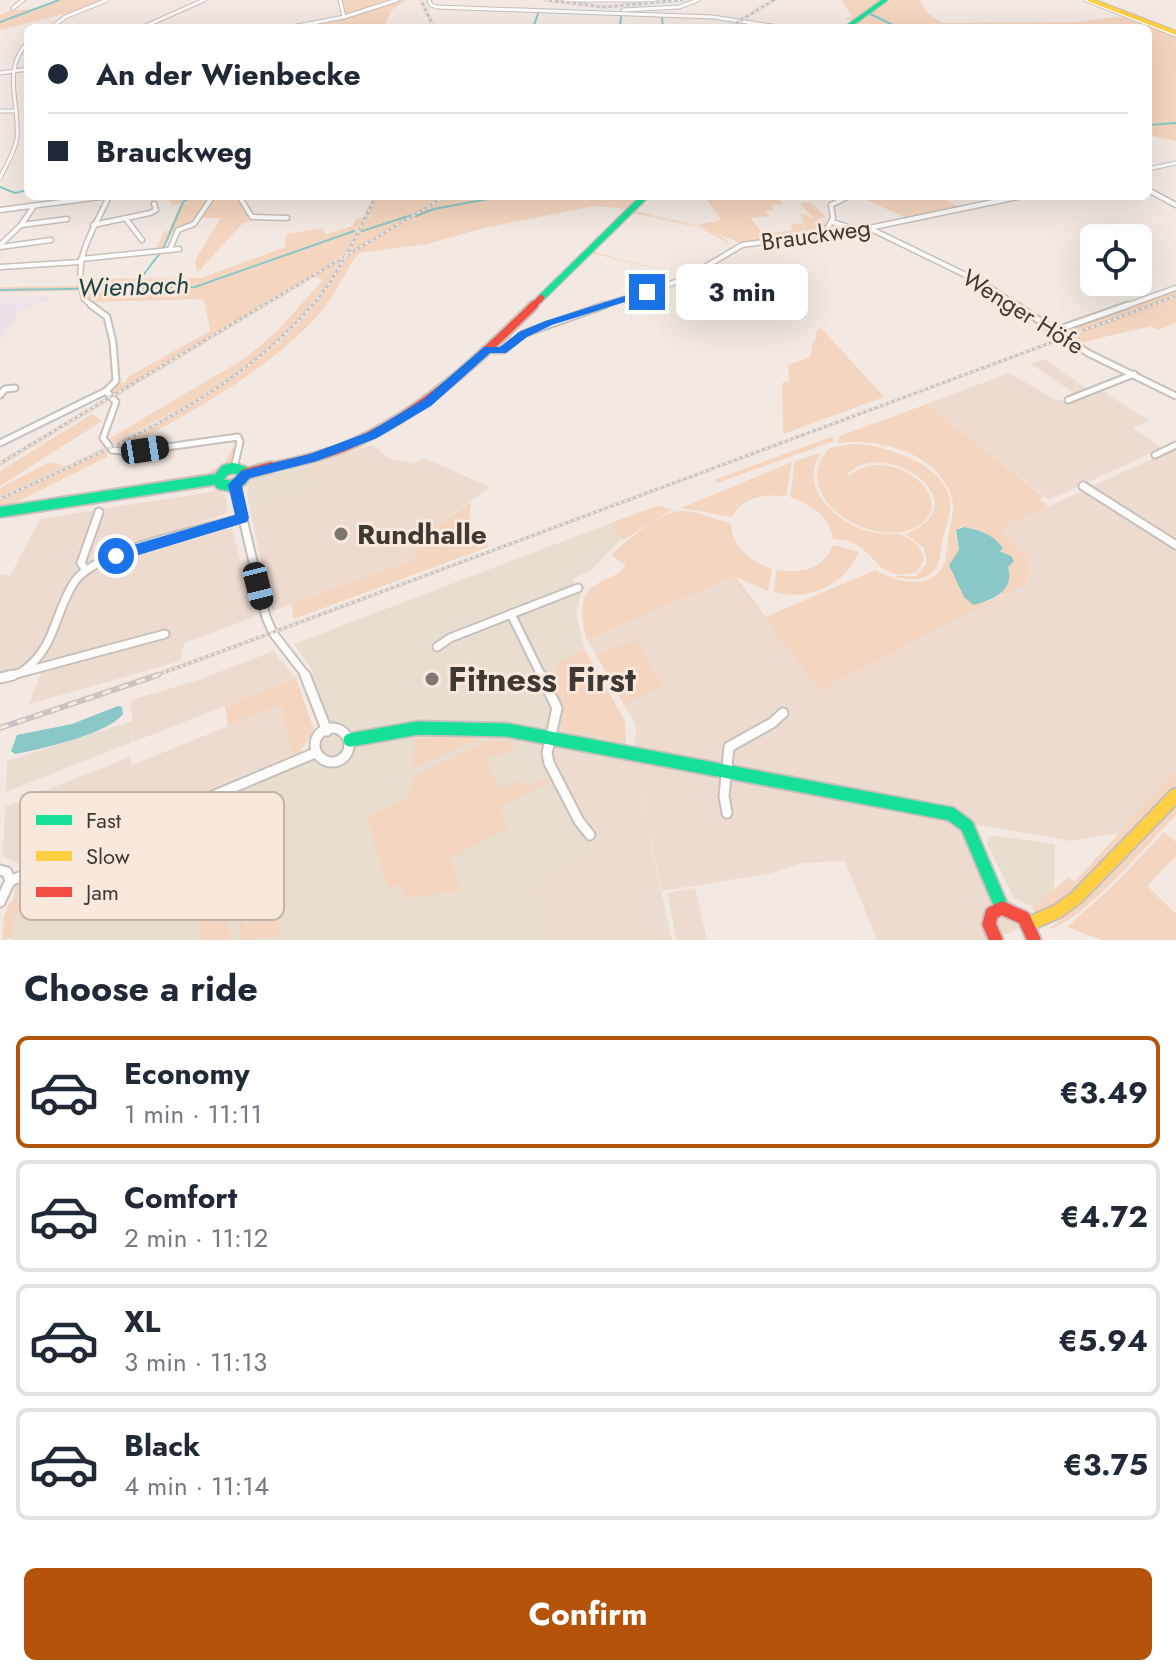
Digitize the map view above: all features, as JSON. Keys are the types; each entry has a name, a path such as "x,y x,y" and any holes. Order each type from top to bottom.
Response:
{"street":[{"path":"13,8 23,0"},
{"path":"56,24 107,0"},
{"path":"150,24 204,0"},
{"path":"340,0 344,17"},
{"path":"308,24 344,17 397,0"},
{"path":"429,0 431,5 437,7 711,17 758,24"},
{"path":"487,0 496,7 608,10 679,7 698,0"},
{"path":"564,0 654,0"},
{"path":"852,24 885,0"},
{"path":"1088,0 1150,24"},
{"path":"1152,25 1176,34"},
{"path":"0,178 17,138 11,71 15,51 24,45"},
{"path":"0,73 24,69"},
{"path":"0,111 14,111"},
{"path":"1152,168 1176,163"},
{"path":"1152,192 1176,205"},
{"path":"0,210 79,200"},
{"path":"0,443 106,391 116,381 107,317 84,299 81,288 83,243 107,200"},
{"path":"170,249 178,230 194,224 210,200"},
{"path":"241,200 252,217 287,218"},
{"path":"218,479 223,486 235,485 245,474 313,458 381,431 427,403 488,350 641,200"},
{"path":"822,235 832,222 830,207 836,200"},
{"name":"Brauckweg","path":"488,350 502,350 523,334 549,323 685,279 742,245 858,230 1003,200"},
{"path":"93,225 156,210 154,204"},
{"path":"0,246 21,225 34,206"},
{"path":"21,225 67,219"},
{"path":"126,219 142,240"},
{"path":"832,222 858,230"},
{"name":"Wenger Höfe","path":"869,228 986,285 1088,353 1176,396"},
{"path":"0,246 51,240"},
{"path":"0,267 179,249"},
{"path":"1054,331 1176,288"},
{"path":"1068,400 1134,374"},
{"path":"0,395 5,389 15,388"},
{"path":"106,391 116,402 103,438 112,450 120,453 238,437 234,468"},
{"path":"1155,455 1176,445"},
{"path":"218,479 221,473 234,468 241,469 245,474"},
{"path":"0,512 218,479"},
{"path":"235,485 266,617 273,633 307,677 327,731"},
{"path":"1083,486 1176,545"},
{"path":"85,569 81,563 99,512"},
{"path":"23,671 46,652 73,585 85,569 107,559 242,518"},
{"path":"437,647 450,638 578,588"},
{"path":"511,614 557,708 547,753 549,763 579,821 590,835"},
{"path":"0,678 165,634"},
{"path":"727,813 725,771 729,747 772,723 783,713"},
{"path":"350,740 393,731 451,726 507,730 894,802 958,817 970,831 1002,908"},
{"path":"315,753 316,743 327,731 342,730 350,740"},
{"path":"315,753 326,762 338,760 347,751 350,740"},
{"path":"222,792 315,753"},
{"path":"1029,924 1058,911 1077,897 1176,795"},
{"path":"0,870 7,872 10,881"},
{"path":"0,902 10,881 20,877"},
{"path":"993,939 990,916 1002,908 1016,911 1029,924 1034,940"}],"shaded area":[{"path":"57,0 106,0 55,24 58,20 79,10 0,30 0,15 10,10 29,10"},
{"path":"342,0 406,0 392,10 385,24 309,24 345,17"},
{"path":"841,0 920,0 927,13 942,23 1078,22 1125,16 1148,24 848,24 852,20 844,18 853,17"},
{"path":"1152,26 1176,34 1176,141 1152,136"},
{"path":"209,200 188,227 172,233 163,250 155,250 164,232 169,230 181,203 172,206 171,201 166,201"},
{"path":"211,200 240,200 251,218 256,219 242,224 197,273 195,260 221,218 199,218"},
{"path":"372,200 375,200 347,255 411,216 343,262 307,313 274,345 230,380 185,408 106,451 0,501 0,497 157,422 227,379 272,345 315,300 339,262 0,467 0,462 341,258"},
{"path":"376,200 639,200 629,209 594,206 484,228 427,244 359,253 325,307 276,355 227,389 124,449 112,447 173,415 233,378 287,335 311,310 348,250 329,265 339,262 295,322 268,347 208,391 111,444 107,440 247,357 278,330 323,280 313,277 322,271 113,394 110,393 116,384 125,382 128,377 210,331 204,299 94,302 110,316 117,343 120,379 123,379 120,380 109,317 85,297 83,291 0,292 0,287 89,286 87,279 201,278 285,247 286,234 323,228 325,235 352,226 357,218 363,217 355,231 358,231 366,217 372,217 368,215"},
{"path":"645,200 636,211 697,225 721,220 707,200 780,200 784,204 772,205 774,210 765,211 769,216 750,218 762,233 791,231 792,224 804,223 802,216 793,211 814,218 799,203 810,202 826,217 816,219 828,224 817,235 742,244 699,226 651,215 706,229 731,245 701,228 632,213 593,252 685,276 591,253 507,336 514,338 503,349 494,349 494,347 630,213 636,212 634,209"},
{"path":"867,200 946,200 961,208 909,219"},
{"path":"1176,289 1176,323 1158,330 1151,326 1075,344 1057,331"},
{"path":"0,297 53,297 17,313 16,320 0,341"},
{"path":"821,328 884,397 783,434 782,383 789,381 788,365 810,357 817,336 815,333"},
{"path":"1061,338 280,632 277,629"},
{"path":"1044,359 1089,390 1077,395 1031,364"},
{"path":"1009,373 1056,400 1068,401 1101,390 1149,421 1133,428 1162,448 1049,500 927,404"},
{"path":"927,404 1044,497 1040,499 1048,506 1001,528 1028,558 1026,584 820,690 733,577 587,640 583,618 585,597 594,586 626,565 611,555 644,528 673,512 694,512 731,524 739,547 756,562 772,569 768,591 736,577 766,617 875,570 910,582 928,580 936,575 945,561 953,511 951,495 943,480 919,458 903,451 870,443 837,443 840,436","holes":["960,527 990,536 1003,548 999,550 1011,556 1001,595 987,602 964,597 957,581 959,550 955,533"]},
{"path":"92,414 102,421 0,486 0,471"},
{"path":"831,437 834,441 717,483 714,480"},
{"path":"235,439 237,442 232,461 210,475 0,506 0,500 106,451 107,457 15,503 207,473 225,463 235,443 229,440"},
{"path":"853,444 896,452 925,466 937,476 946,487 950,505 940,556 933,572 915,579 892,576 916,576 927,563 924,548 905,534 927,521 930,515 918,526 899,532 879,532 840,515 826,501 818,484 819,466 830,448","holes":["884,463 903,468 920,478 931,492 934,507 930,515 932,502 926,489 900,469 883,465 865,467 850,476 847,474 864,464"]},
{"path":"372,445 389,458 414,464 424,458 490,487 418,538 415,559 272,611 250,509 315,489 309,465"},
{"path":"1176,448 1176,795 1144,829 1071,841 973,824 995,884 1029,924 991,940 877,940 845,861 801,863 771,873 662,891 641,799 626,764 635,746 636,724 624,705 664,685 635,639 596,655 587,640 733,577 820,689 1026,584 1028,558 1001,528"},
{"path":"821,453 814,478 823,501 843,520 855,526 911,540 920,548 924,559 917,572 894,574 886,571 853,543 833,539 827,523 818,512 790,497 795,461"},
{"path":"50,462 64,466 0,497 0,488"},
{"path":"792,462 786,496 755,498 742,505 732,517 681,508"},
{"path":"309,465 316,489 250,509 247,494 249,480"},
{"path":"217,491 225,494 228,510 225,514 123,548 124,557 223,528 232,529 254,617 184,643 180,661 29,704 42,670 49,662 0,674 0,574 10,576 40,519"},
{"path":"471,502 469,516 476,535 485,532 488,547 294,619 291,604 415,559 418,538"},
{"path":"657,506 673,509 623,540 611,523"},
{"path":"611,523 622,538 591,570 572,579 581,593 576,614 585,650 625,721 627,760 641,800 672,940 11,940 16,875 20,873 20,920 284,920 284,792 217,792 299,758 323,732 304,677 314,673 294,644"},
{"path":"833,545 859,552 845,574 835,582 800,595 774,592 776,570 802,570 817,565"},
{"path":"263,635 264,638 194,664 0,730 0,726"},
{"path":"635,639 664,685 624,705 596,655"},
{"path":"585,650 625,721 625,742 564,731 560,724 562,709 552,685 559,661"},
{"path":"273,651 296,678 133,742 131,700 199,680"},
{"path":"296,678 314,730 300,752 292,755 281,705 228,726 225,706"},
{"path":"281,705 292,755 204,792 59,792 59,785 130,757 132,765"},
{"path":"132,721 132,742 6,792 7,761"},
{"path":"446,735 474,736 476,741 413,768 415,739"},
{"path":"492,739 514,744 512,750 487,759 500,789 522,779 526,788 547,778 549,782 500,808 508,829 450,859 461,890 405,899 400,884 390,888 387,886 367,817 409,797 413,776"},
{"path":"554,751 622,764 624,777 637,795 666,940 554,940 533,887 586,855 584,850 606,837 602,830 584,819 553,761"},
{"path":"1176,772 1176,783 1092,876 1054,905 1036,914 1032,908 1069,877 1074,882"},
{"path":"59,785 59,792 42,792"},
{"path":"20,801 20,864 3,855 5,807"},
{"path":"1176,806 1176,815 1114,880 1077,914 1061,925 1048,929 1082,903"},
{"path":"1164,832 1176,842 1176,856 1147,886 1176,914 1176,940 1102,940 1067,927 1114,885"},
{"path":"989,837 1055,844 1054,893 1034,907 1014,898 987,844"},
{"path":"695,888 707,940 677,940 667,893"},
{"path":"20,891 17,905 20,904 20,913 14,916 13,937 3,940 5,913"},
{"path":"199,920 228,920 230,940 201,940"},
{"path":"239,920 246,923 252,920 277,920 280,937 242,940"}],"water":[{"path":"964,527 990,536 1003,548 1000,551 1014,561 1008,567 1008,582 1001,593 973,605 964,597 949,565 959,550 956,530"},
{"path":"122,707 123,714 89,734 26,752 15,754 11,751 17,735 72,724"}],"waterway":[{"path":"0,22 59,0"},
{"path":"534,24 539,11"},
{"name":"Wienbach","path":"870,14 891,24"},
{"path":"620,24 621,16"},
{"path":"662,17 663,24"},
{"path":"1152,125 1176,123"},
{"path":"0,187 15,193 24,191"},
{"path":"163,249 186,200"},
{"name":"Wienbach","path":"416,216 434,209 482,200"},
{"name":"Wienbach","path":"362,231 412,215"},
{"name":"Wienbach","path":"0,290 195,287 354,231"},
{"path":"135,286 160,253"}],"railway":[{"path":"421,0 432,24"},
{"path":"546,0 604,7 682,0"},
{"path":"735,24 774,0"},
{"path":"345,257 374,200"},
{"path":"345,257 439,200"},
{"path":"0,463 345,257"},
{"path":"0,499 127,439 209,393 283,336 315,302 345,257"},
{"path":"152,677 1176,296"},
{"path":"0,728 158,675"}],"traffic: fast":[{"path":"852,24 885,0"},
{"path":"541,298 641,200"},
{"path":"234,468 245,472 242,480 231,486 220,484 218,479 225,470 234,468"},
{"path":"0,512 218,479"},
{"path":"350,740 418,728 507,730 951,814 967,826 1002,908"}],"traffic: slow":[{"path":"1090,0 1176,33"},
{"path":"1029,924 1058,911 1077,897 1176,795"}],"traffic: jam":[{"path":"245,474 334,451 401,418 451,382 541,298"},
{"path":"996,940 989,924 992,913 1002,908 1024,918 1034,940"}],"place":[{"name":"Rundhalle","path":"341,534"},
{"name":"Fitness First","path":"432,679"}],"route":[{"path":"116,556 242,518 235,485 245,474 313,458 373,435 427,403 488,350 502,350 523,334 549,323 647,292"}]}
